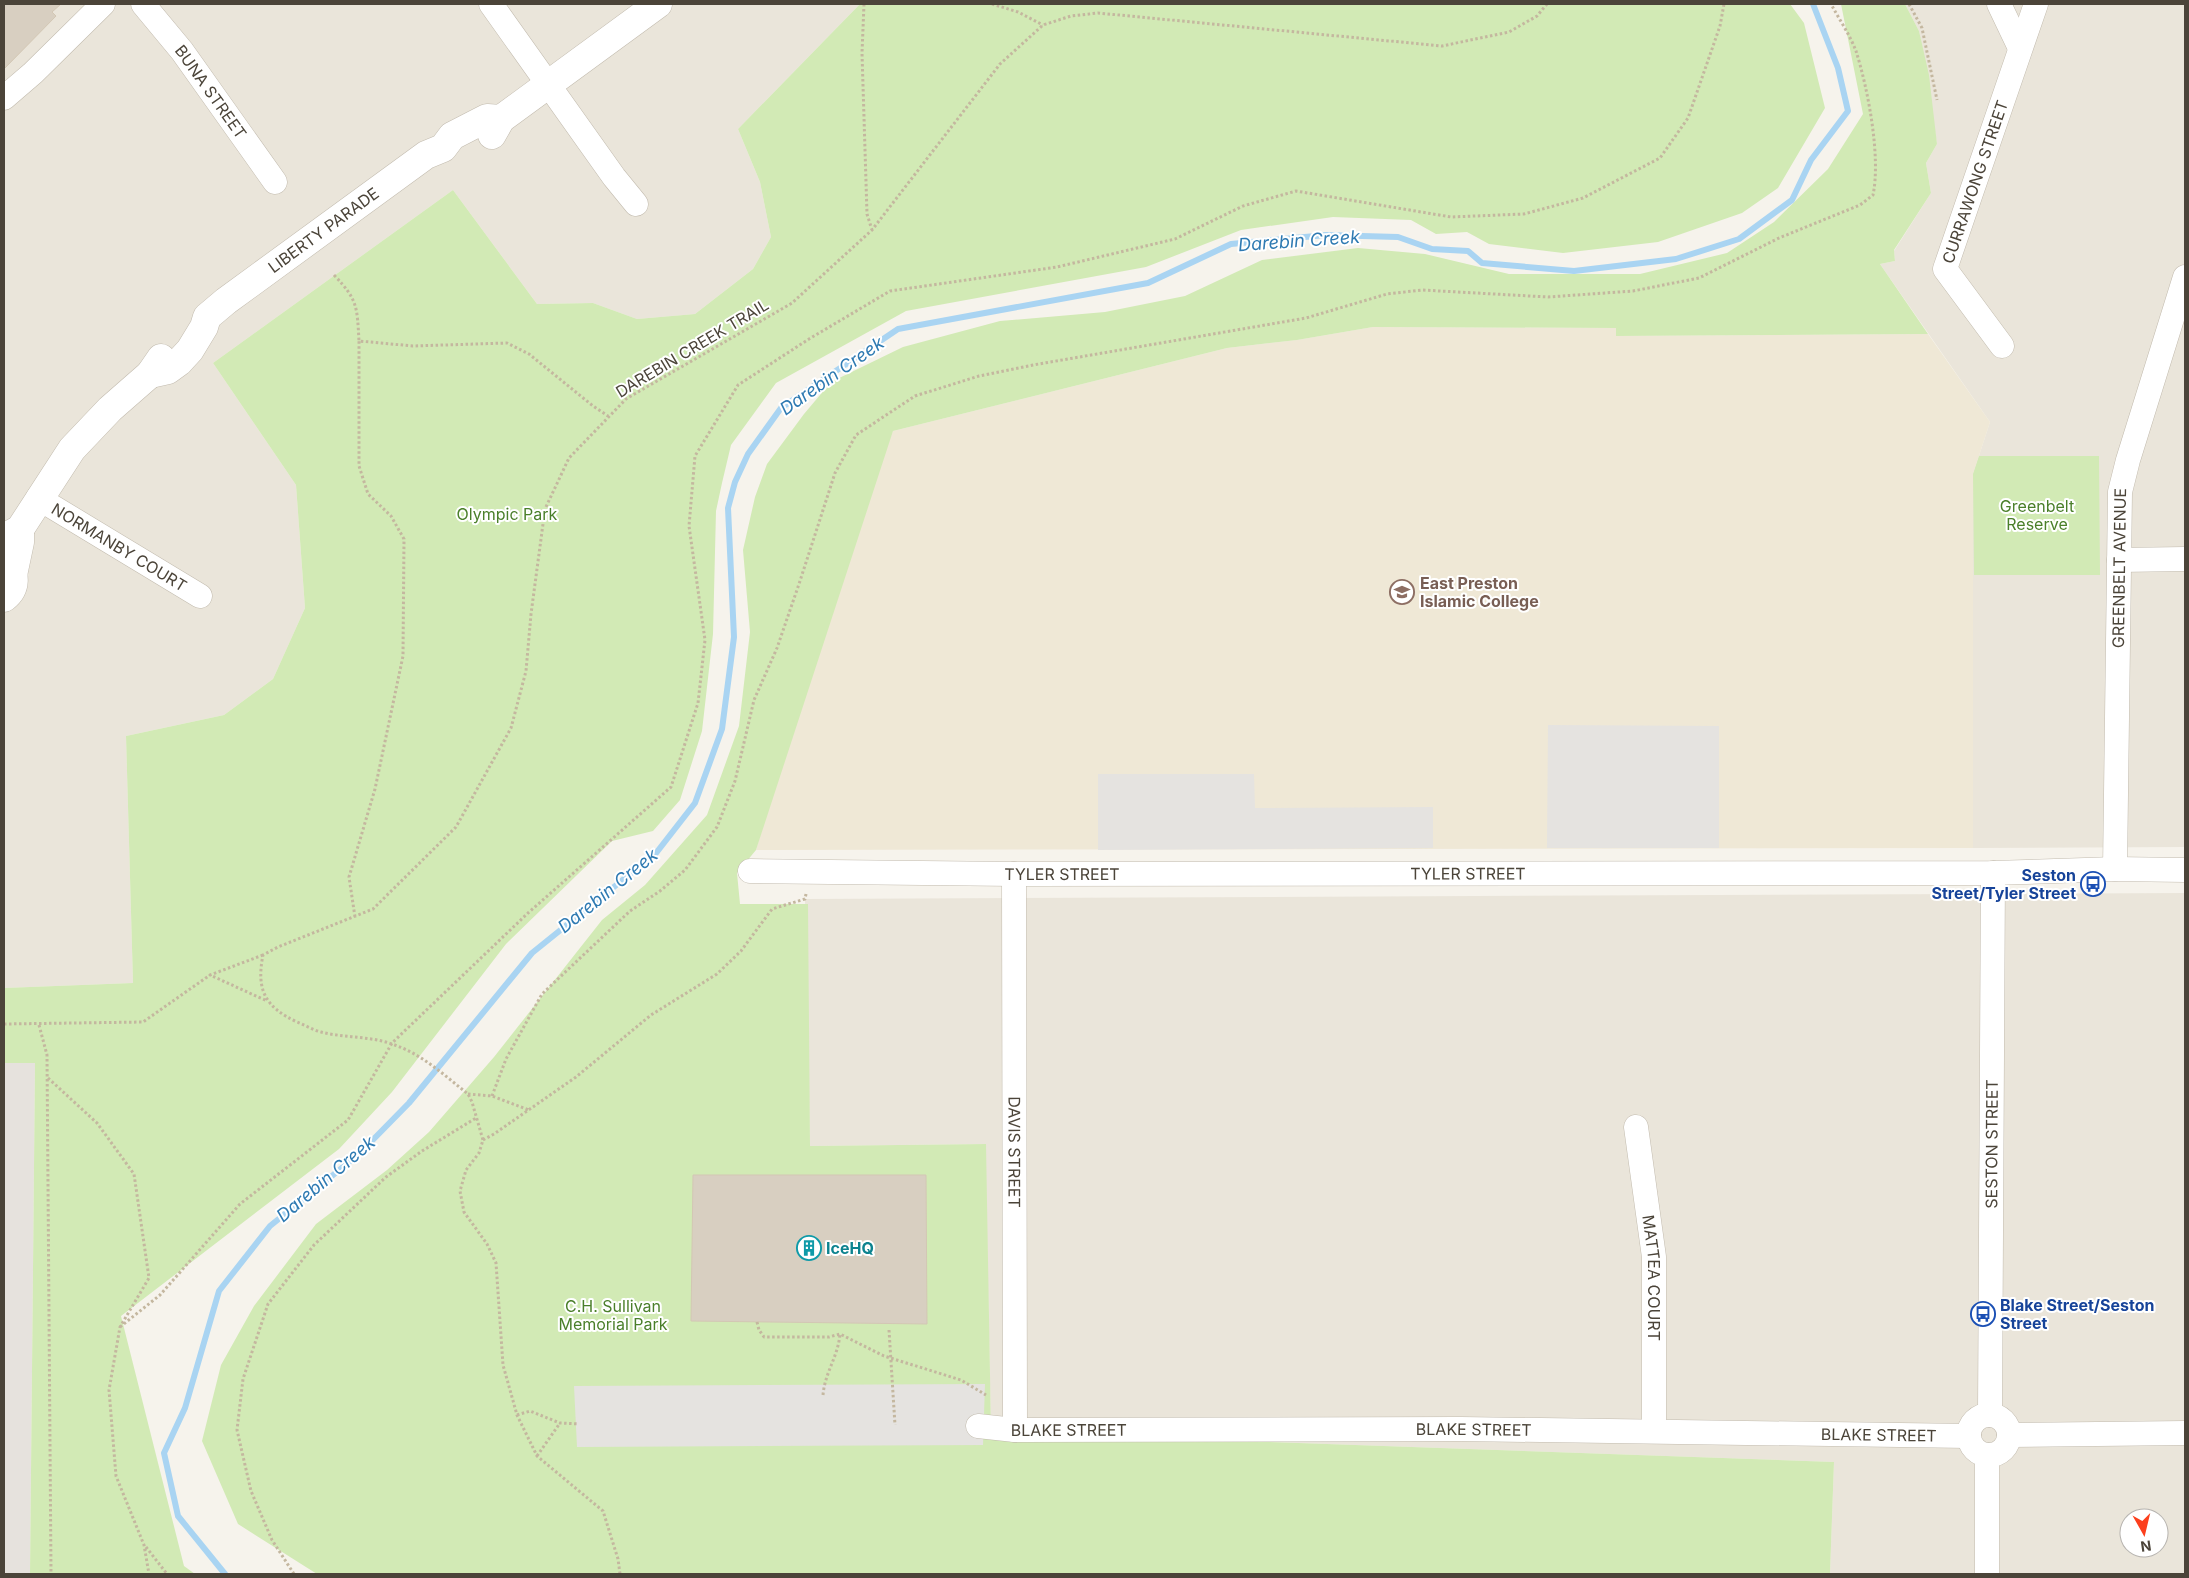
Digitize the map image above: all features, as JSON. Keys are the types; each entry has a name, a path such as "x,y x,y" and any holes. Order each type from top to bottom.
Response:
{"street":[{"path":"4,98 33,73 103,4"},
{"name":"BUNA STREET","path":"143,4 182,51 275,182"},
{"path":"491,4 614,177 636,204"},
{"name":"LIBERTY PARADE","path":"6,586 20,542 12,535 56,470 83,437 120,399 150,374 168,370 179,362 198,338 207,317 226,301 418,161 443,148 457,149 494,134 501,118 658,4"},
{"path":"1999,4 2020,48"},
{"name":"CURRAWONG STREET","path":"2002,346 1945,269 2036,4"},
{"name":"GREENBELT AVENUE","path":"2115,869 2120,492 2130,451 2185,277"},
{"name":"NORMANBY COURT","path":"38,498 200,596"},
{"path":"2119,560 2185,559"},
{"name":"TYLER STREET","path":"750,871 1014,874 2185,870"},
{"name":"SESTON STREET","path":"1990,1415 1993,872"},
{"name":"DAVIS STREET","path":"1014,874 1016,1430"},
{"name":"MATTEA COURT","path":"1636,1127 1654,1257 1654,1430"},
{"path":"1990,1415 2001,1419 2008,1428 2009,1434 2004,1447 1994,1454 1987,1455 1976,1451 1972,1447 1969,1429 1977,1418 1990,1415"},
{"name":"BLAKE STREET","path":"978,1426 1016,1430 1654,1430 1969,1436"},
{"path":"2009,1434 2185,1433"},
{"path":"1987,1455 1987,1574"}],"path":[{"path":"864,4 862,53 867,214 872,230"},
{"path":"992,4 1018,12 1043,25"},
{"name":"DAREBIN CREEK TRAIL","path":"4,1024 39,1025 143,1022 210,975 373,909 456,827 511,728 526,671 531,614 545,509 569,458 626,399 792,303 872,230 1000,64 1043,25 1072,16 1098,13 1442,46 1509,32 1537,16 1547,4"},
{"path":"120,1328 160,1296 240,1204 348,1120 392,1043 528,913 670,787 698,703 705,640 689,526 695,456 738,385 809,339 890,291 1057,267 1175,239 1243,206 1296,191 1450,217 1524,214 1583,198 1660,158 1688,118 1720,26 1724,4"},
{"path":"492,1096 506,1059 542,994 630,911 660,891 685,870 716,827 735,781 754,700 776,648 799,584 835,473 856,435 916,396 979,376 1306,318 1387,294 1422,290 1548,297 1633,291 1699,278 1779,238 1860,205 1873,195 1877,177 1869,101 1855,50 1831,4"},
{"path":"1909,4 1922,28 1937,100"},
{"path":"334,275 350,292 358,309 359,466 368,494 392,516 404,539 403,656 375,789 349,877 355,917"},
{"path":"359,341 413,346 507,343 529,354 608,416"},
{"path":"483,1140 576,1077 651,1015 717,974 741,951 772,909 805,899 808,873"},
{"path":"263,955 260,979 268,1002"},
{"path":"210,975 268,1002 281,1014 320,1032 392,1043 422,1058 468,1094 492,1096 529,1110"},
{"path":"39,1025 47,1055 51,1574"},
{"path":"47,1078 97,1123 134,1174 149,1278 120,1328 109,1390 116,1476 144,1545 149,1574"},
{"path":"468,1094 483,1140 479,1153 466,1170 460,1191 464,1212 487,1244 496,1264 503,1365 517,1415 537,1456 603,1511 618,1559 620,1574"},
{"path":"294,1574 272,1540 251,1491 237,1430 243,1379 268,1304 314,1245 386,1177 422,1151 476,1118"},
{"path":"757,1322 759,1330 764,1337 829,1337 840,1334 891,1358 961,1380 986,1395"},
{"path":"889,1330 895,1425"},
{"path":"823,1395 824,1380 836,1357 840,1334"},
{"path":"517,1415 530,1412 560,1423 579,1424"},
{"path":"537,1456 560,1423"},
{"path":"144,1545 167,1574"}],"shaded area":[{"path":"4,4 860,4 738,129 760,182 771,237 753,269 695,314 637,319 593,303 537,304 453,190 213,363 296,485 305,608 273,679 224,715 126,736 133,983 4,988"},
{"path":"1905,4 2185,4 2185,847 1973,848 1973,474 1990,422 1880,264 1895,261 1894,251 1931,193 1926,163 1937,144 1919,31"},
{"name":"East Preston Islamic College","path":"1373,327 1616,328 1616,336 1928,334 1990,422 1973,474 1973,848 756,850 823,610 893,431 1227,348 1297,340"},
{"path":"1548,725 1719,726 1719,848 1547,848"},
{"path":"1098,774 1254,774 1255,808 1433,807 1433,848 1098,850"},
{"path":"2185,893 2185,1574 1830,1574 1834,1462 991,1432 985,1144 810,1146 805,899"},
{"path":"4,1063 35,1063 30,1574 4,1574"},
{"path":"985,1384 983,1445 577,1447 574,1386"}],"green space":[{"name":"Olympic Park","path":"860,4 1790,4 1804,23 1825,108 1778,188 1742,213 1658,242 1563,253 1489,244 1467,232 1436,234 1411,220 1333,217 1241,230 1146,267 906,311 776,383 731,445 722,483 716,511 713,634 702,731 680,800 653,831 612,841 506,944 392,1092 339,1149 121,1316 184,1566 195,1574 30,1574 35,1063 4,1063 4,988 133,983 126,736 224,715 273,679 305,608 296,485 213,363 453,190 537,304 593,303 637,319 695,314 753,269 771,237 760,182 738,129"},
{"name":"C.H. Sullivan Memorial Park","path":"1841,4 1905,4 1919,31 1929,75 1937,144 1926,163 1931,193 1894,250 1895,261 1880,264 1928,334 1616,336 1616,328 1373,327 1297,340 1227,348 893,431 756,850 737,873 740,904 808,904 810,1146 986,1144 991,1432 1834,1462 1830,1574 317,1574 238,1524 202,1441 221,1365 254,1306 316,1224 387,1170 429,1132 494,1057 602,920 645,885 707,815 739,726 750,632 743,550 755,497 767,464 804,414 831,382 903,347 1000,321 1105,312 1185,296 1262,260 1358,248 1425,254 1509,274 1640,274 1727,253 1774,222 1828,169 1863,114"},
{"name":"Greenbelt Reserve","path":"1979,456 2099,456 2100,575 1974,575 1973,474"}],"building":[{"path":"4,4 61,4 52,12 56,16 4,69"},
{"name":"IceHQ","path":"693,1175 926,1175 927,1324 691,1321"}],"waterway":[{"name":"Darebin Creek","path":"225,1574 178,1516 164,1453 185,1408 219,1291 270,1226 359,1154 409,1103 532,953 653,857 695,803 722,729 734,637 728,508 735,482 748,454 781,408 898,329 1148,283 1231,244 1326,235 1398,237 1432,249 1468,251 1482,263 1574,271 1676,259 1739,239 1792,200 1811,160 1848,111 1838,68 1813,4"}],"place":[{"name":"East Preston Islamic College","path":"1402,592"},
{"name":"Seston Street/Tyler Street","path":"2093,884"},
{"name":"IceHQ","path":"809,1248"},
{"name":"Blake Street/Seston Street","path":"1983,1314"}]}
